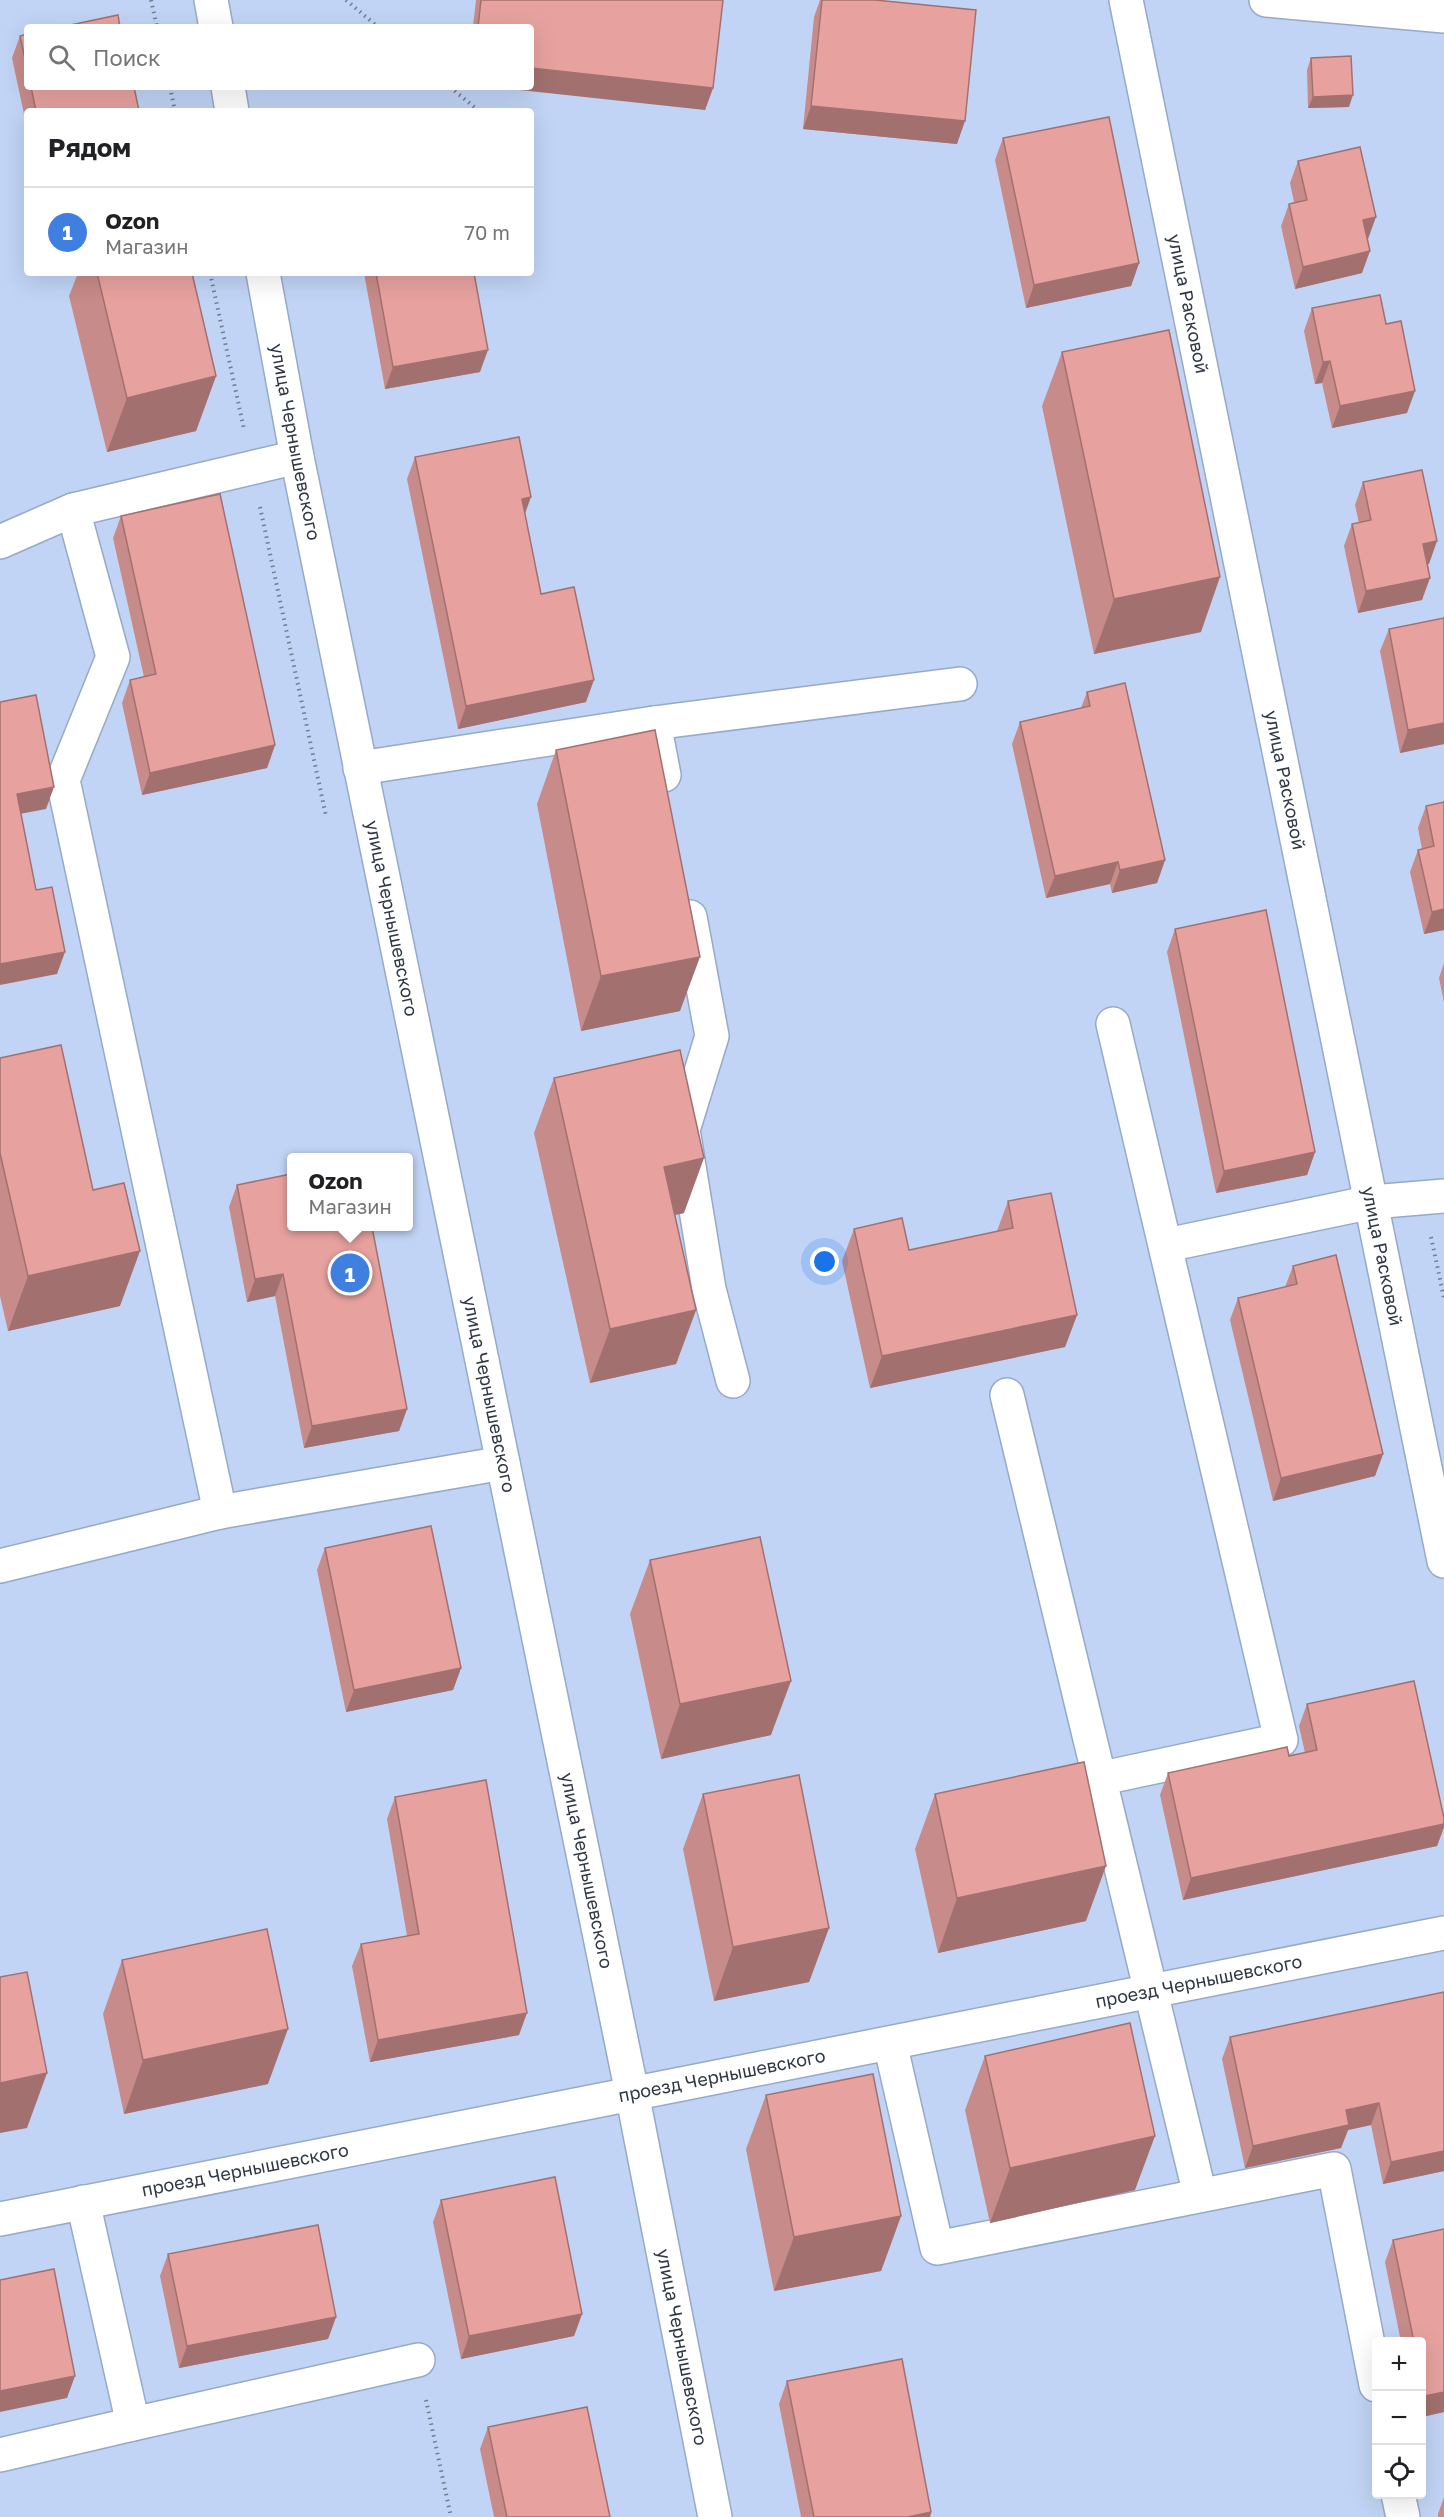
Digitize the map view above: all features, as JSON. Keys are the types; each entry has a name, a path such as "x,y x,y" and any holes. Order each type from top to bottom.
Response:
{"street":[{"path":"211,0 215,24"},
{"name":"улица Расковой","path":"1126,0 1372,1202 1436,1482 1444,1561"},
{"path":"1266,0 1377,5 1444,16"},
{"path":"228,90 232,108"},
{"name":"улица Чернышевского","path":"263,276 297,457 632,2093 716,2517"},
{"path":"0,542 73,510 297,457"},
{"path":"73,510 113,657 63,780 220,1512"},
{"path":"360,768 654,723 960,684"},
{"path":"654,723 669,804"},
{"path":"684,885 712,1036 683,1130 709,1289 733,1381"},
{"path":"1098,1779 1281,1740 1167,1245 1113,1024"},
{"path":"1167,1245 1372,1202 1434,1197"},
{"path":"1008,1395 1098,1779 1153,1993 1200,2195"},
{"path":"0,1566 220,1512 502,1463"},
{"name":"проезд Чернышевского","path":"0,2219 632,2093 1153,1993 1444,1933"},
{"path":"890,2043 937,2248 1334,2169 1372,2360"},
{"path":"83,2202 132,2424"},
{"path":"0,2455 418,2360"},
{"path":"1399,2499 1403,2517"}],"path":[{"path":"151,0 156,24"},
{"path":"346,0 374,24"},
{"path":"171,90 174,108"},
{"path":"454,90 475,108"},
{"path":"211,276 326,818"},
{"path":"1434,1197 1444,1298"},
{"path":"418,2360 451,2517"}],"building":[{"path":"481,0 723,0 713,88 534,68 534,24 478,24"},
{"path":"822,0 875,0 976,10 965,121 811,106"},
{"path":"118,15 120,24 75,24"},
{"path":"24,35 24,54 20,36"},
{"path":"1351,56 1353,95 1313,97 1311,58"},
{"path":"32,90 135,90 138,108 35,108"},
{"path":"1109,117 1139,263 1034,285 1003,138"},
{"path":"1360,147 1376,217 1363,220 1370,251 1303,267 1289,204 1307,200 1298,161"},
{"path":"98,276 193,276 216,376 127,398"},
{"path":"377,276 475,276 488,350 393,367"},
{"path":"1380,295 1386,324 1401,321 1415,391 1340,406 1330,361 1323,362 1312,308"},
{"path":"1169,330 1220,577 1114,599 1062,352"},
{"path":"519,437 531,497 522,499 541,594 574,587 594,680 466,706 415,457"},
{"path":"1422,470 1437,541 1423,544 1430,578 1366,591 1352,524 1371,520 1363,482"},
{"path":"220,494 275,745 150,773 130,680 156,674 121,516"},
{"path":"1444,618 1444,723 1408,730 1389,629"},
{"path":"1125,683 1165,860 1120,870 1118,862 1055,876 1020,722 1090,706 1087,692"},
{"path":"36,695 54,787 17,794 36,890 52,887 65,952 0,964 0,702"},
{"path":"655,730 700,957 601,976 556,750"},
{"path":"1444,802 1444,909 1432,912 1418,850 1434,846 1426,806"},
{"path":"1266,910 1315,1152 1224,1171 1175,929"},
{"path":"61,1045 93,1190 124,1183 140,1251 28,1276 0,1153 0,1058"},
{"path":"680,1050 704,1158 664,1167 696,1310 610,1329 554,1078"},
{"path":"287,1175 287,1231 373,1231 407,1409 312,1426 283,1274 255,1279 237,1185"},
{"path":"1051,1193 1077,1315 882,1356 854,1229 902,1218 909,1250 1013,1228 1008,1201"},
{"path":"1336,1255 1383,1454 1281,1478 1238,1298 1297,1284 1293,1266"},
{"path":"431,1526 461,1668 354,1690 325,1548"},
{"path":"760,1537 791,1681 680,1704 650,1560"},
{"path":"1414,1681 1444,1824 1191,1878 1168,1773 1287,1747 1289,1756 1317,1750 1307,1704"},
{"path":"1084,1762 1106,1866 957,1898 935,1794"},
{"path":"799,1775 829,1928 733,1947 703,1794"},
{"path":"486,1780 527,2013 378,2040 361,1944 419,1934 395,1797"},
{"path":"267,1929 288,2029 143,2060 122,1960"},
{"path":"27,1972 47,2073 0,2083 0,1977"},
{"path":"1444,1992 1444,2151 1391,2162 1379,2103 1346,2110 1349,2125 1253,2146 1230,2037"},
{"path":"1130,2023 1155,2136 1010,2168 985,2056"},
{"path":"873,2074 901,2216 794,2237 766,2095"},
{"path":"555,2177 582,2314 469,2336 441,2200"},
{"path":"318,2225 336,2317 187,2346 168,2254"},
{"path":"1444,2229 1444,2392 1426,2396 1426,2337 1413,2337 1393,2240"},
{"path":"54,2269 75,2376 0,2391 0,2280"},
{"path":"902,2359 931,2512 908,2517 814,2517 787,2381"},
{"path":"587,2407 610,2517 507,2517 488,2427"}],"place":[{"name":"Ozon","path":"350,1273"}]}
